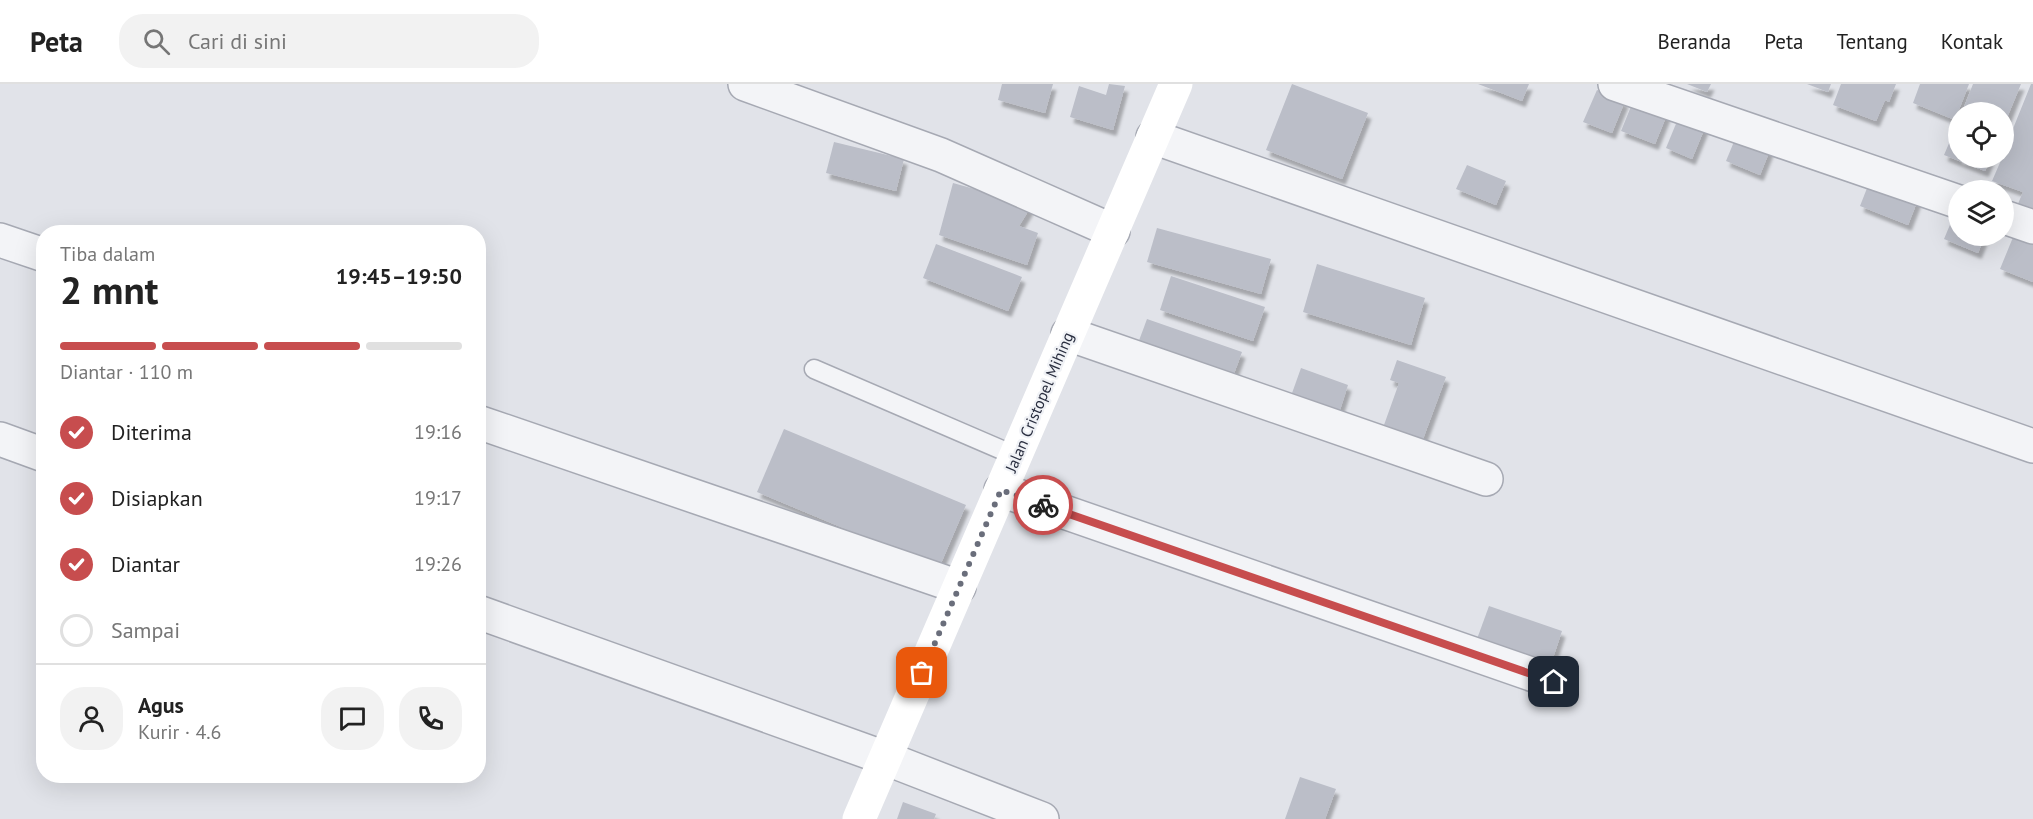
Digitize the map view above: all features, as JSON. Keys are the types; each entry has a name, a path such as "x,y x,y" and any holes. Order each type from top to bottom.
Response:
{"street":[{"path":"745,84 941,155 1113,231"},
{"name":"Jalan Cristopel Mihing","path":"858,819 1176,84"},
{"path":"1624,85 1948,198"},
{"path":"1153,137 2033,446"},
{"path":"2014,220 2033,227"},
{"path":"0,240 36,252"},
{"path":"1068,334 1485,479"},
{"path":"486,425 959,587"},
{"path":"0,440 36,452"},
{"path":"1001,490 1554,682"},
{"path":"486,615 885,758 1042,819"}],"lane":[{"path":"814,369 1016,456"}],"building":[{"path":"1002,84 1053,84 1045,113 998,100"},
{"path":"1109,84 1125,86 1113,130 1070,117 1079,86 1106,95"},
{"path":"1292,84 1368,113 1342,179 1266,150"},
{"path":"1478,84 1529,84 1522,101"},
{"path":"1687,84 1711,84 1707,92"},
{"path":"1807,84 1831,84 1828,92"},
{"path":"1841,84 1896,84 1889,102 1885,100 1876,121 1833,105"},
{"path":"1920,84 1969,84 1962,102 1948,102 1948,117 1913,103"},
{"path":"1973,84 2021,84 2014,102 1966,102"},
{"path":"2031,84 2033,84 2033,220 2014,213 2023,192 2014,189 2014,180 1992,180 1998,168 2014,168 2014,126"},
{"path":"1597,90 1625,101 1612,133 1583,122"},
{"path":"1634,99 1668,112 1655,144 1621,131"},
{"path":"1680,114 1706,125 1692,159 1666,148"},
{"path":"1738,132 1772,145 1760,175 1726,161"},
{"path":"834,142 904,159 896,191 826,173"},
{"path":"1467,165 1506,181 1496,205 1456,189"},
{"path":"1871,178 1919,197 1908,225 1860,206"},
{"path":"953,183 1032,205 1019,226 1038,233 1027,265 939,235"},
{"path":"1157,228 1271,259 1261,294 1147,262"},
{"path":"2016,230 2033,237 2033,282 2000,269 2009,246 2014,246"},
{"path":"936,244 1022,277 1008,311 923,278"},
{"path":"1961,246 1981,246 1978,253"},
{"path":"1317,264 1425,298 1411,345 1303,312"},
{"path":"1171,276 1265,307 1253,341 1160,310"},
{"path":"1147,319 1242,352 1232,379 1137,346"},
{"path":"1397,360 1446,377 1423,439 1384,425 1399,383 1390,380"},
{"path":"1301,368 1348,385 1339,413 1291,396"},
{"path":"784,429 966,505 939,568 757,492"},
{"path":"1489,606 1562,631 1551,664 1477,639"},
{"path":"1300,777 1336,789 1325,819 1285,819"},
{"path":"903,802 936,814 934,819 897,819"}],"way so far":[{"path":"922,673 1001,490 1043,505"}],"route":[{"path":"1043,505 1554,682"}]}
